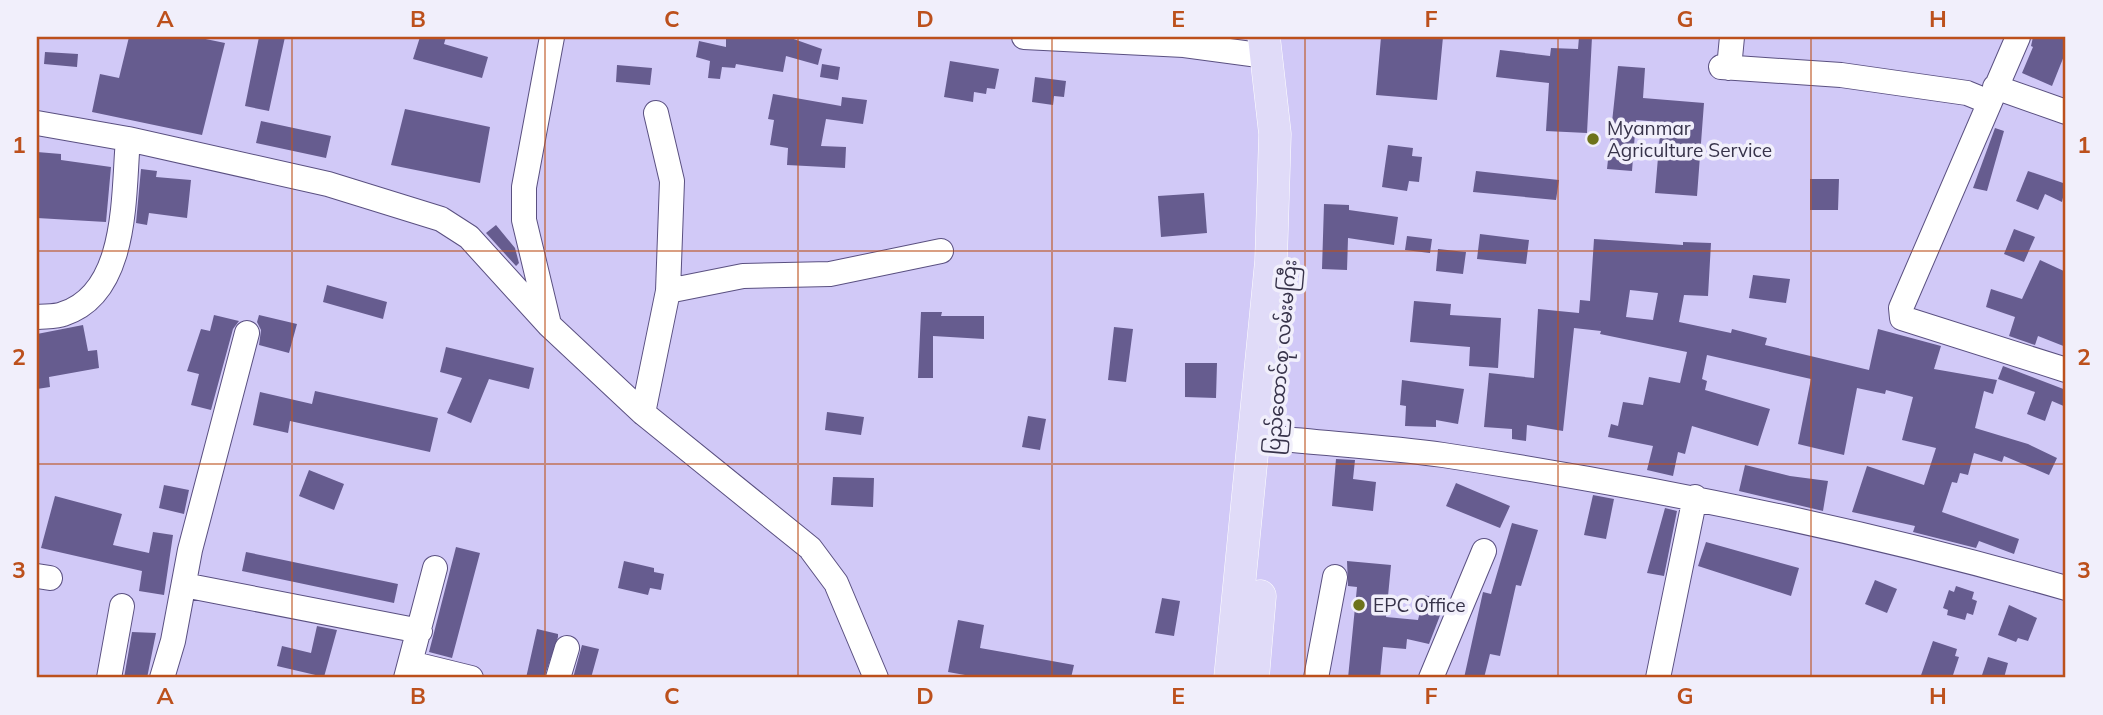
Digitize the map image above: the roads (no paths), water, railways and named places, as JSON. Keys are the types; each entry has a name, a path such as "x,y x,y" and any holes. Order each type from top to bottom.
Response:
{"main road":[{"name":"ပြည်ထောင်စု လမ်းမကြီး","path":"1253,678 1294,191 1270,43"},
{"path":"1230,678 1271,261 1275,134 1270,43"}],"street":[{"path":"549,324 524,220 524,187 552,37"},
{"path":"1024,37 1184,45 1270,43"},
{"path":"1731,37 1725,67 1841,75 1967,93 1992,94 2066,112"},
{"path":"2018,37 1901,308 1902,318 2066,370"},
{"path":"643,413 668,292 672,181 656,113"},
{"path":"37,123 128,139 328,184 440,219 469,237 549,324 643,413 810,548 836,583 876,678"},
{"path":"37,317 64,314 85,302 102,285 117,250 128,139"},
{"path":"668,292 743,276 830,274 941,251"},
{"path":"162,678 173,642 190,550 247,333"},
{"path":"1274,438 1440,455 1695,497 1829,525 2066,587"},
{"path":"1658,678 1695,497"},
{"path":"1431,678 1484,551"},
{"path":"435,568 408,671 471,678"},
{"path":"1316,678 1335,577"},
{"path":"184,585 420,631"},
{"path":"109,678 122,606"},
{"path":"558,678 567,648"}],"place":[{"name":"Myanmar Agriculture Service","path":"1593,139"},
{"name":"EPC Office","path":"1359,605"}]}
